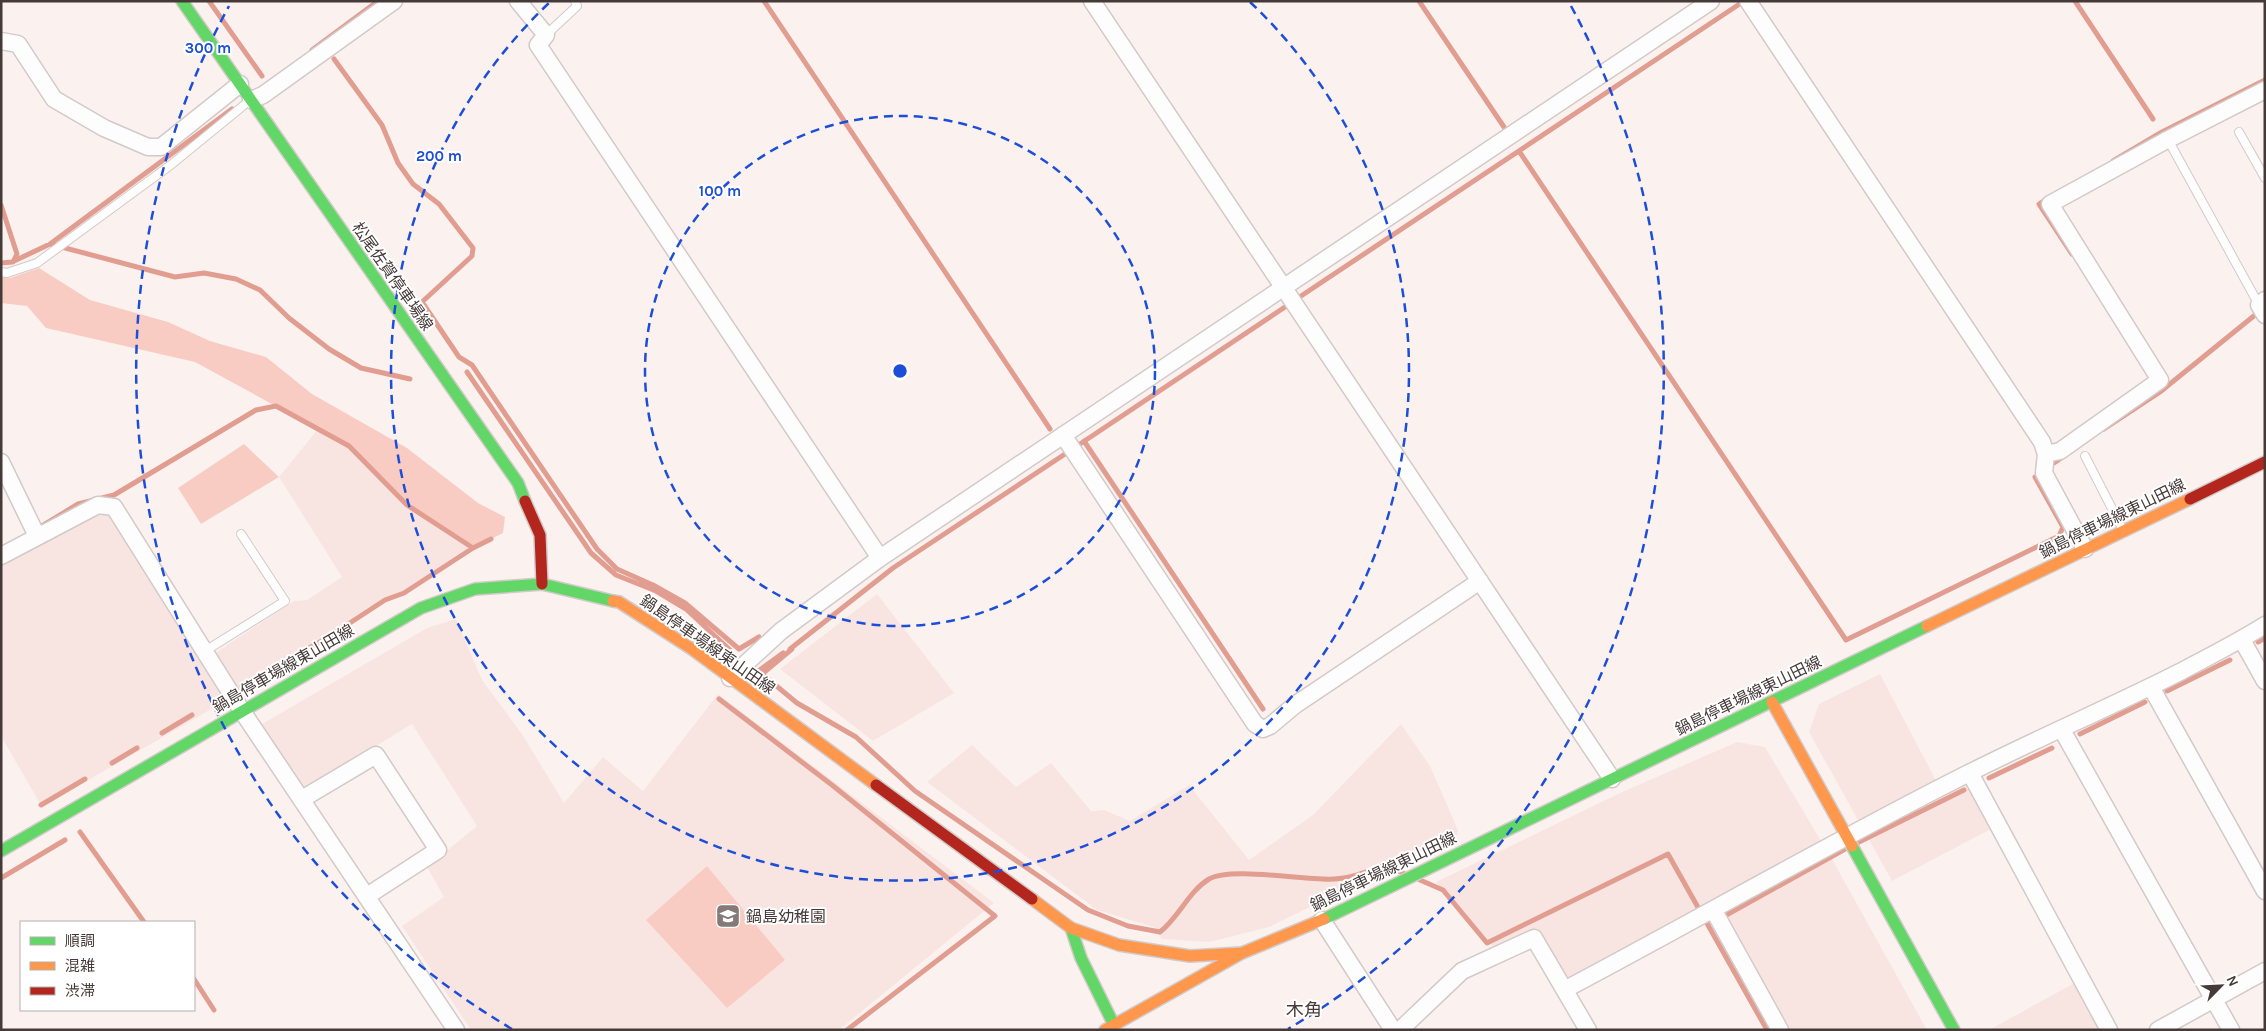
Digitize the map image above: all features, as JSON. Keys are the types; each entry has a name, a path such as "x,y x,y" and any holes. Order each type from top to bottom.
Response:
{"main road":[{"name":"松尾佐賀停車場線","path":"182,1 518,483 540,536 542,584"},
{"name":"鍋島停車場線東山田線","path":"1110,1027 1242,953 1322,920 2265,462"},
{"name":"鍋島停車場線東山田線","path":"1,852 242,710 421,608 475,589 542,584 619,602 692,650 1071,928 1119,945 1190,956 1242,953"},
{"path":"1772,702 1954,1030"},
{"path":"1071,928 1081,958 1110,1027"}],"street":[{"path":"251,100 263,96 394,1"},
{"path":"518,1 546,35 538,44 880,558"},
{"path":"1092,1 1612,779"},
{"path":"730,678 781,631 880,558 1711,1"},
{"path":"1748,1 2036,433 2046,454 2044,474 2085,549"},
{"path":"1,41 18,44 54,99 104,128 148,147 161,147 240,84"},
{"path":"2046,454 2060,451 2160,380 2050,204 2165,141 2265,90"},
{"path":"1063,435 1255,724 1263,728 1270,726 1295,705 1480,580"},
{"path":"1,462 37,536"},
{"path":"1,556 98,505 114,507 242,710 456,1030"},
{"path":"1566,989 1707,914 1846,836 1970,772 2062,730 2151,686 2242,640 2265,625"},
{"path":"2242,640 2265,681"},
{"path":"2151,686 2265,891"},
{"path":"2062,730 2232,1030"},
{"path":"302,799 376,755 438,850 367,896"},
{"path":"1970,772 2108,1030"},
{"path":"1707,914 1780,1030"},
{"path":"1322,920 1393,1030"},
{"path":"1400,1030 1462,971 1534,938 1566,989 1588,1030"},
{"path":"2158,1030 2265,971"}],"lane":[{"path":"546,35 577,6 575,1"},
{"path":"1,272 7,273 36,263 172,164 251,100"},
{"path":"2239,132 2265,178"},
{"path":"161,147 172,164"},
{"path":"2172,147 2263,306"},
{"path":"2085,456 2123,531"},
{"path":"205,651 285,601 242,534"}],"shaded area":[{"path":"39,268 90,300 168,322 210,341 266,357 312,394 407,448 478,503 505,517 503,533 473,548 407,505 349,446 195,362 46,328 27,306 1,303 1,277 10,278"},
{"path":"318,429 351,449 409,509 473,547 232,697 42,807 1,736 1,562 96,512 113,513 206,659 294,601 307,600 342,577 279,477"},
{"path":"244,444 279,477 201,524 178,488"},
{"path":"877,594 954,693 873,741 780,669"},
{"path":"456,619 482,680 522,734 564,803 603,757 643,791 718,694 994,903 839,1030 471,1030 402,926 444,897 427,867 477,826 412,724 304,790 262,724 427,628"},
{"path":"1880,674 1942,792 1966,779 1993,828 1892,881 1809,732 1819,704"},
{"path":"1401,724 1430,766 1458,830 1457,835 1269,927 1210,942 1162,939 1153,927 1097,910 927,782 972,745 1016,787 1051,763 1091,811 1104,810 1130,821 1189,785 1249,860 1313,815"},
{"path":"1737,742 1765,747 1833,861 1927,1030 1791,1030 1716,898 1568,981 1537,932 1496,950 1436,882 1620,793"},
{"path":"707,866 785,960 727,1008 646,920"},
{"path":"2078,981 2104,1030 1989,1030"}],"waterway":[{"path":"209,1 262,76"},
{"path":"312,50 378,1"},
{"path":"764,1 1050,429"},
{"path":"1419,1 1504,127"},
{"path":"2075,1 2153,119"},
{"path":"1301,296 1741,3"},
{"path":"334,59 382,125 398,163 413,184 439,204 473,248 472,256 422,302 459,357 472,365 597,549 617,569 653,585 685,603 739,649 759,637"},
{"path":"2113,161 2162,132 2265,80"},
{"path":"1,263 12,262 50,244 232,109"},
{"path":"1519,151 1846,640 2059,536 2063,527 2035,477"},
{"path":"2047,199 2039,204 2072,254"},
{"path":"1,205 17,254 13,262"},
{"path":"50,244 175,277 204,273 236,279 260,290 289,318 329,349 361,368 410,379"},
{"path":"1080,444 1285,307"},
{"path":"2104,429 2160,392 2255,315"},
{"path":"467,372 591,553 616,575 656,591 686,609 730,650"},
{"path":"42,526 78,504 114,495 256,410 276,406 349,446 407,505 473,548"},
{"path":"1084,441 1263,709"},
{"path":"790,649 893,568 1065,454"},
{"path":"2051,465 2064,456"},
{"path":"242,686 327,638 385,600 404,593 473,548 491,539"},
{"path":"2258,642 2265,638"},
{"path":"792,649 762,674 797,703 856,737 915,791 1088,910 1128,926 1160,932 1202,884 1220,875 1251,874 1334,879 1354,876 1385,865 1403,873"},
{"path":"757,672 783,653"},
{"path":"2167,691 2230,660"},
{"path":"719,699 832,785 995,916 847,1030"},
{"path":"2080,734 2145,702"},
{"path":"162,733 192,715"},
{"path":"112,763 137,748"},
{"path":"1989,778 2052,748"},
{"path":"41,805 85,779"},
{"path":"1857,843 1964,790"},
{"path":"80,832 143,921"},
{"path":"1,878 65,840"},
{"path":"1721,918 1847,848"},
{"path":"1420,880 1443,890 1487,943 1668,854 1767,1030"},
{"path":"195,981 214,1010"}],"traffic: fast":[{"path":"182,1 518,483 525,501"},
{"path":"1,851 421,608 475,589 542,584 613,601"},
{"path":"1324,919 1927,626"},
{"path":"1852,846 1954,1030"},
{"path":"1071,928 1081,958 1114,1025"}],"traffic: slow":[{"path":"1927,626 2190,499"},
{"path":"613,601 619,602 692,649 876,785"},
{"path":"1772,702 1852,846"},
{"path":"1032,899 1071,928 1119,945 1190,956 1242,953"},
{"path":"1105,1030 1242,953 1324,919"}],"traffic: jam":[{"path":"2190,499 2265,462"},
{"path":"525,501 540,535 542,584"},
{"path":"876,785 1032,899"}],"place":[{"name":"鍋島幼稚園","path":"728,916"}],"district":[{"name":"木角","path":"1304,1010"}]}
